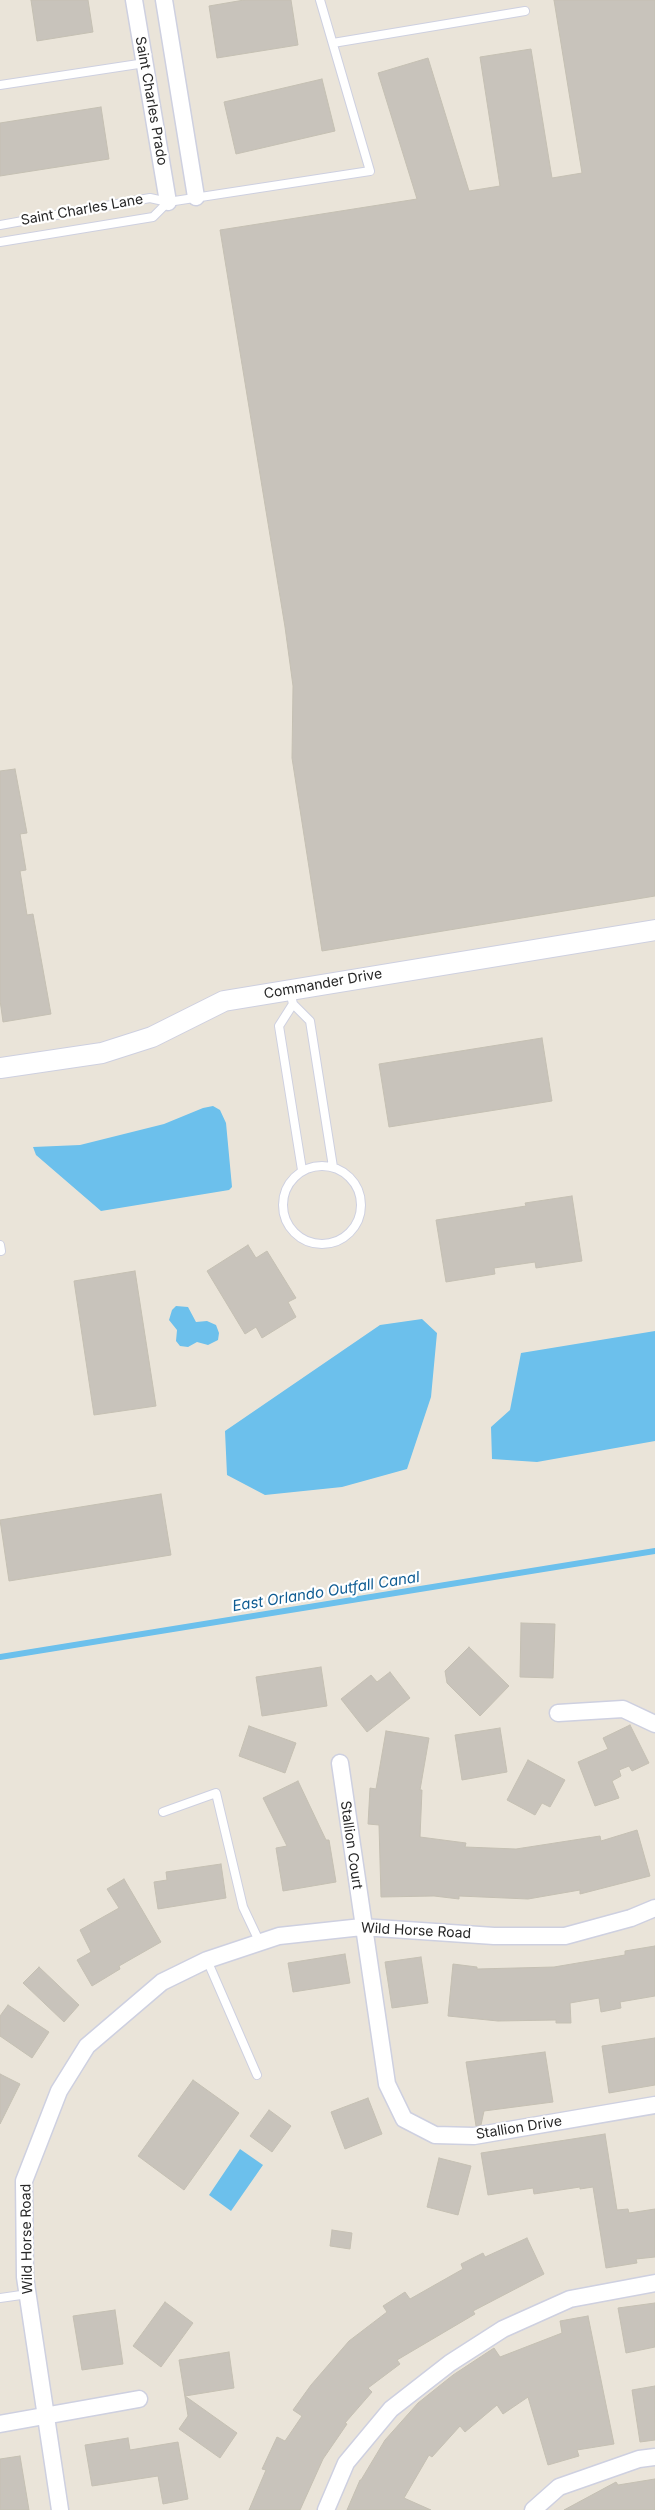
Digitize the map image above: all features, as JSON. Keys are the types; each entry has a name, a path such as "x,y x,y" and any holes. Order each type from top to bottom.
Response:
{"street":[{"name":"Saint Charles Prado","path":"134,0 168,202"},
{"name":"Saint Charles Prado","path":"164,0 196,197"},
{"name":"Commander Drive","path":"0,1068 102,1053 152,1037 224,1001 292,997 655,930"},
{"path":"558,1713 623,1709 655,1724"},
{"name":"Stallion Court","path":"340,1763 362,1927"},
{"name":"Wild Horse Road","path":"60,2510 25,2277 24,2181 60,2091 87,2046 162,1982 207,1960 279,1936 362,1927 494,1936 565,1936 631,1918 655,1908"},
{"name":"Stallion Drive","path":"362,1927 387,2084 404,2119 435,2135 474,2136 655,2105"},
{"path":"326,2510 346,2463 391,2409 450,2363 503,2329 570,2299 655,2283"},
{"path":"0,2424 139,2399"},
{"path":"533,2510 559,2487 639,2459 655,2457"}],"lane":[{"path":"168,202 370,171 320,0"},
{"path":"333,43 525,11"},
{"path":"0,85 144,62"},
{"name":"Saint Charles Lane","path":"0,225 150,198 168,202"},
{"name":"Saint Charles Lane","path":"0,242 153,217 168,202"},
{"path":"302,1170 279,1026 292,997 310,1021 333,1167"},
{"path":"314,1166 333,1167 350,1177 357,1188 360,1200 360,1213 355,1226 335,1242 322,1244 309,1242 297,1236 286,1222 282,1196 292,1178 302,1170 314,1166"},
{"path":"163,1812 216,1793 242,1907 260,1943"},
{"path":"207,1960 257,2076"},
{"path":"0,2298 28,2294"}],"water":[{"path":"213,1106 220,1110 226,1123 232,1187 229,1190 101,1211 36,1155 33,1147 80,1145 164,1124 203,1108"},
{"path":"176,1306 188,1307 196,1322 207,1321 216,1325 219,1333 218,1340 208,1345 197,1342 188,1347 180,1346 176,1341 177,1330 169,1320 172,1310"},
{"path":"422,1319 437,1333 431,1397 407,1469 342,1487 265,1495 227,1475 225,1431 380,1325"},
{"path":"655,1331 655,1441 537,1462 492,1459 491,1427 510,1410 521,1353"},
{"path":"240,2149 263,2165 231,2211 209,2195"}],"building":[{"path":"31,0 88,0 93,32 37,41"},
{"path":"244,0 291,0 298,45 217,58 209,6"},
{"path":"554,0 655,0 655,896 322,951 292,758 293,686 285,627 220,230 417,199 378,73 428,58 469,191 500,186 480,57 531,49 552,178 582,173"},
{"path":"322,79 335,131 236,154 224,102"},
{"path":"101,107 109,159 0,176 0,123"},
{"path":"15,769 27,833 20,834 26,870 20,871 27,915 33,914 51,1014 3,1022 0,1000 0,771"},
{"path":"542,1038 552,1101 389,1127 379,1064"},
{"path":"572,1196 582,1261 536,1268 535,1262 494,1268 495,1274 446,1282 436,1220 526,1206 525,1203"},
{"path":"248,1245 256,1258 267,1251 296,1298 288,1302 296,1317 262,1338 256,1327 245,1334 207,1271"},
{"path":"135,1271 156,1406 94,1415 74,1281"},
{"path":"161,1494 171,1555 9,1581 0,1520"},
{"path":"521,1623 555,1624 553,1678 520,1677"},
{"path":"469,1647 509,1686 480,1716 447,1683 445,1671"},
{"path":"321,1667 327,1706 262,1716 256,1677"},
{"path":"390,1672 410,1698 367,1732 341,1699 371,1675 377,1682"},
{"path":"630,1725 649,1763 632,1771 629,1766 619,1770 621,1776 612,1781 619,1798 595,1806 578,1762 608,1749 603,1738"},
{"path":"249,1726 296,1743 285,1773 239,1756"},
{"path":"500,1728 507,1772 462,1780 455,1735"},
{"path":"386,1731 429,1738 420,1790 422,1790 420,1837 466,1843 465,1847 516,1849 600,1836 601,1841 637,1830 650,1876 580,1894 580,1890 528,1899 459,1896 459,1899 434,1896 381,1897 379,1825 368,1824 370,1788 376,1789"},
{"path":"528,1760 565,1780 550,1807 542,1803 535,1815 507,1800"},
{"path":"298,1781 326,1840 329,1840 336,1882 283,1891 276,1848 287,1846 263,1798"},
{"path":"221,1864 226,1898 158,1909 154,1882 167,1880 166,1872"},
{"path":"124,1879 161,1942 119,1966 120,1969 92,1986 77,1960 91,1952 80,1930 119,1908 107,1889"},
{"path":"655,1946 655,1996 620,2002 621,2008 601,2012 599,1998 570,2003 571,2023 556,2023 556,2020 498,2021 448,2016 453,1964 477,1967 477,1969 554,1967 625,1955 625,1951"},
{"path":"345,1954 350,1983 293,1992 288,1963"},
{"path":"421,1957 428,2003 392,2008 385,1962"},
{"path":"39,1967 79,2005 64,2022 23,1983"},
{"path":"8,2005 49,2032 32,2058 0,2036 0,2016"},
{"path":"655,2038 655,2085 609,2093 602,2046"},
{"path":"545,2052 553,2102 484,2111 481,2125 476,2126 466,2062"},
{"path":"0,2074 20,2084 0,2124"},
{"path":"193,2080 239,2113 184,2190 138,2156"},
{"path":"368,2098 382,2134 345,2149 331,2112"},
{"path":"269,2110 291,2126 272,2152 250,2136"},
{"path":"605,2134 617,2210 628,2209 629,2213 655,2209 655,2257 636,2259 637,2263 606,2268 593,2187 580,2189 580,2187 534,2194 533,2188 488,2195 481,2153"},
{"path":"439,2158 471,2166 458,2215 427,2207"},
{"path":"332,2230 352,2233 350,2249 330,2246"},
{"path":"527,2238 544,2274 473,2311 475,2314 397,2360 400,2364 368,2388 372,2392 345,2423 347,2424 323,2459 300,2510 249,2510 266,2470 262,2469 277,2437 285,2441 302,2416 293,2410 311,2385 349,2341 387,2312 383,2306 405,2292 410,2299 463,2269 461,2264 483,2253 485,2257"},
{"path":"165,2302 193,2323 161,2367 133,2346"},
{"path":"655,2303 655,2347 626,2353 618,2308"},
{"path":"115,2310 123,2364 82,2370 73,2316"},
{"path":"588,2316 614,2444 577,2450 579,2456 548,2465 528,2397 503,2414 497,2405 465,2432 460,2426 432,2457 429,2455 404,2498 431,2510 347,2510 360,2480 385,2440 418,2403 453,2375 494,2348 500,2357 562,2333 560,2321"},
{"path":"229,2352 234,2388 185,2396 237,2433 220,2458 179,2429 188,2416 179,2360"},
{"path":"655,2386 655,2440 640,2442 632,2390"},
{"path":"128,2438 130,2450 178,2442 188,2499 163,2504 158,2476 92,2486 85,2445"},
{"path":"20,2456 29,2510 0,2510 0,2459"},
{"path":"655,2479 655,2510 564,2510 616,2482 618,2485"}],"waterway":[{"name":"East Orlando Outfall Canal","path":"0,1657 655,1551"}]}
